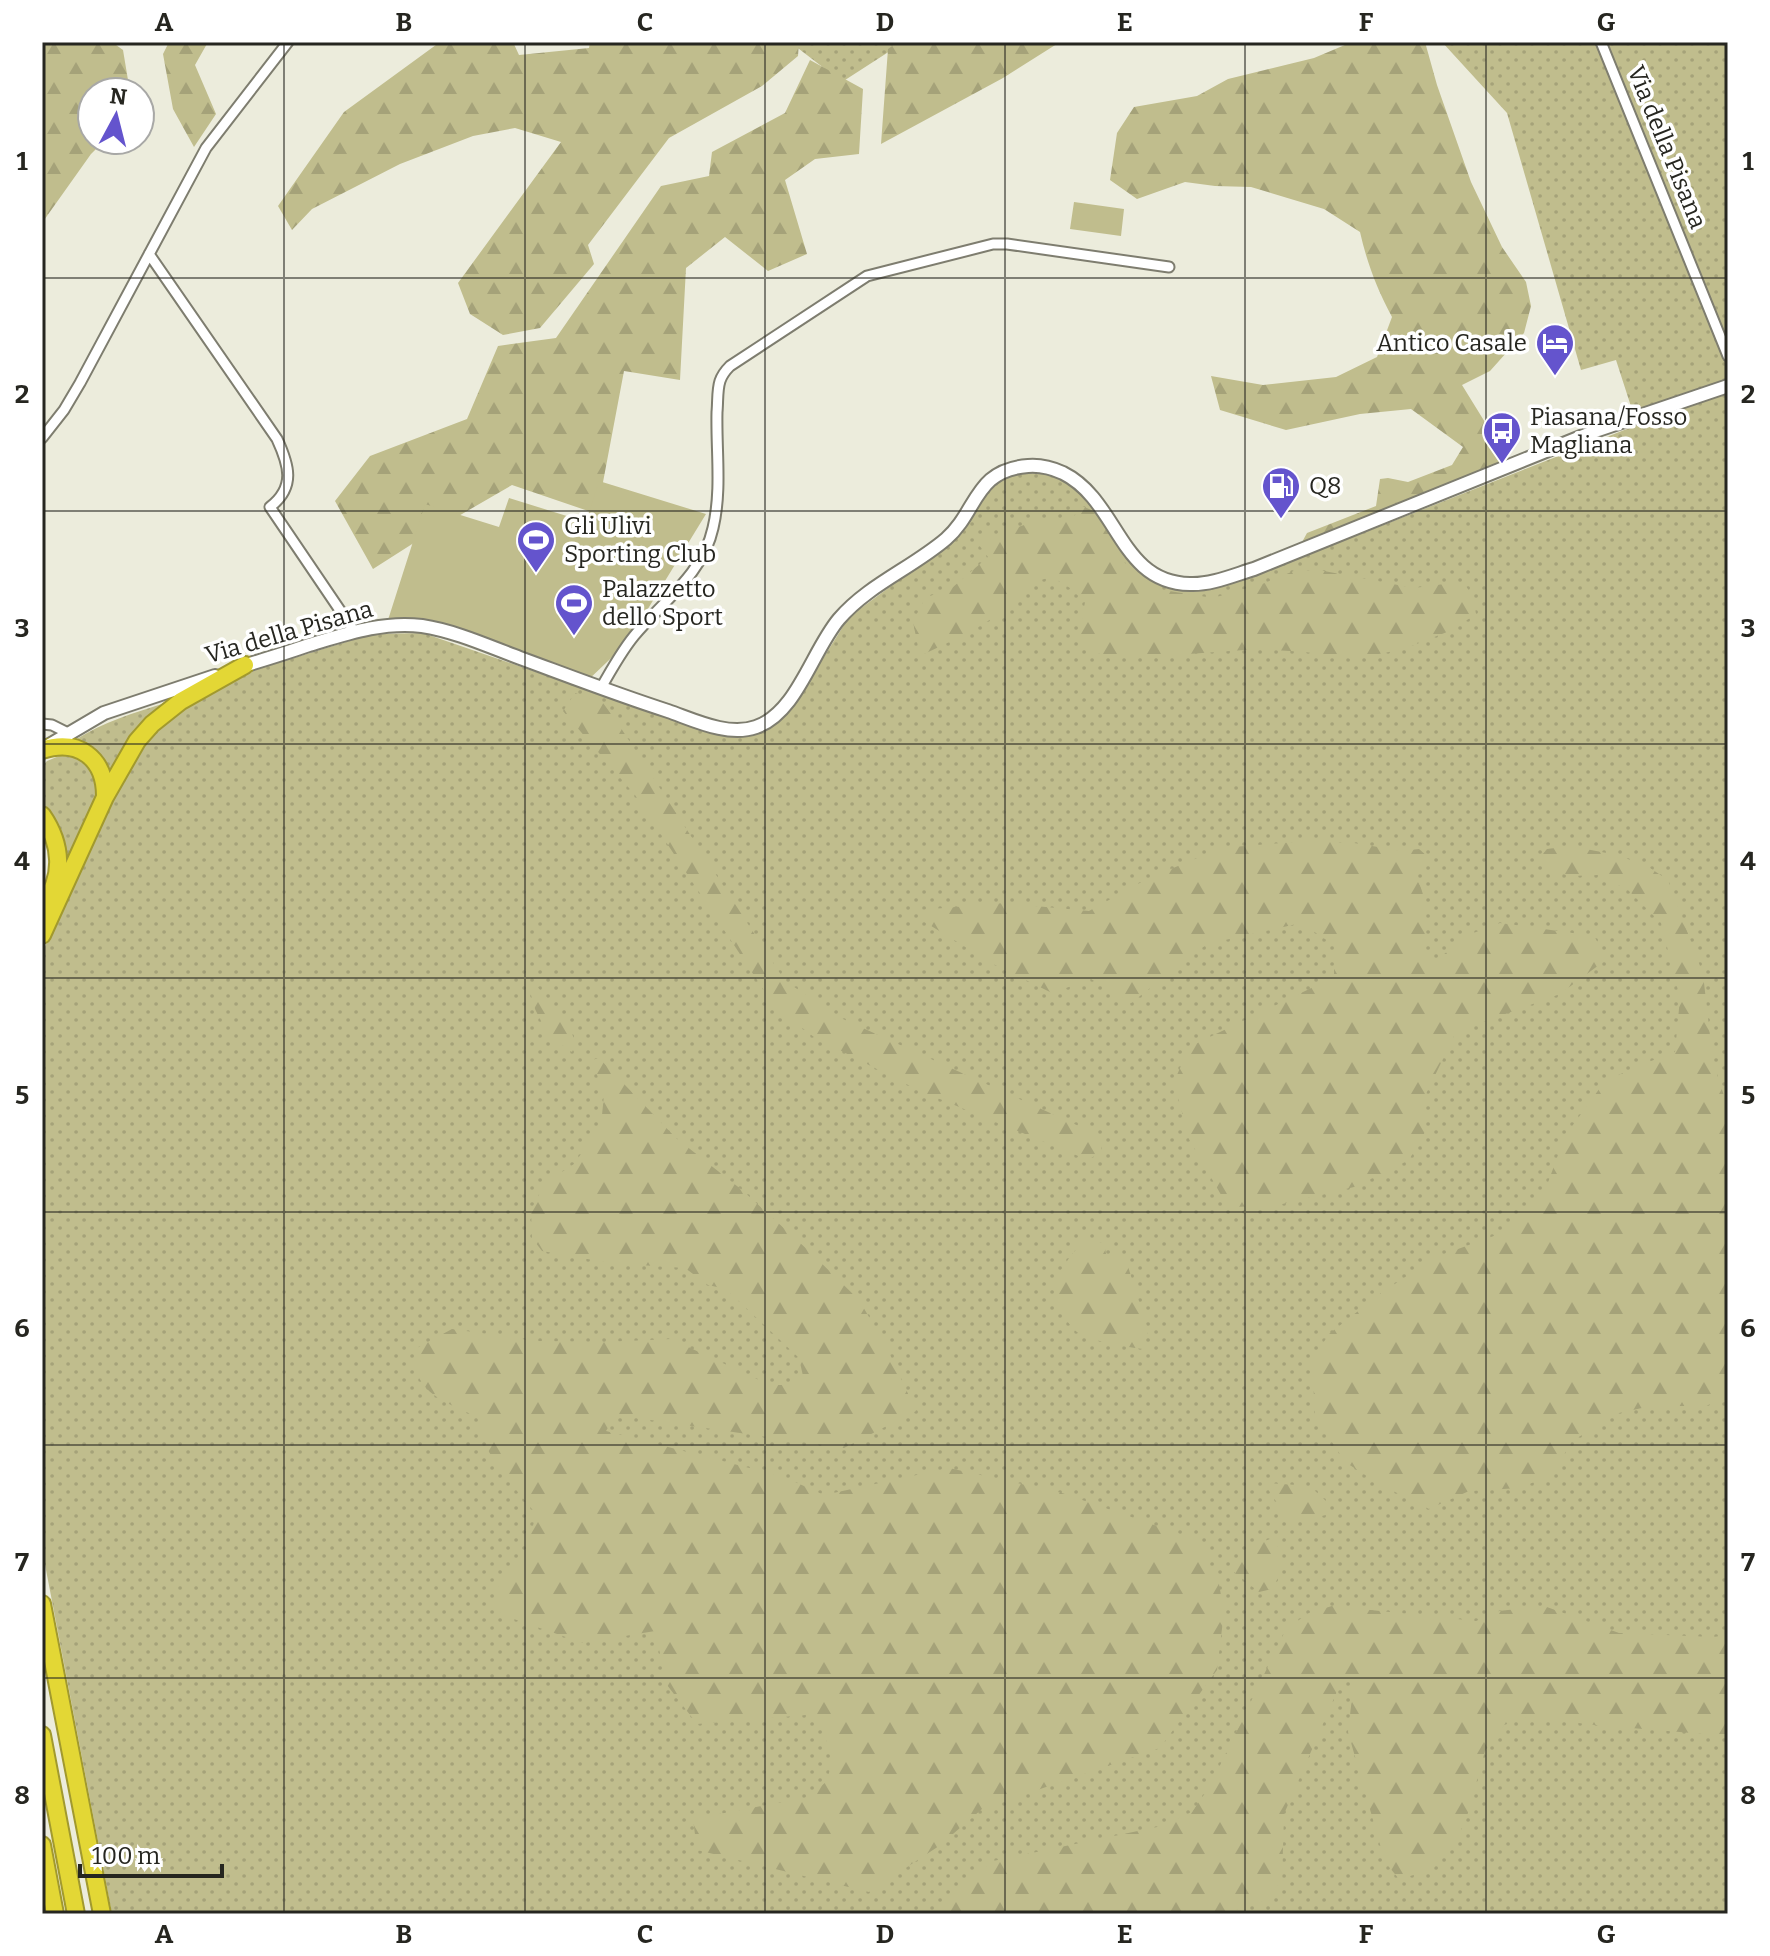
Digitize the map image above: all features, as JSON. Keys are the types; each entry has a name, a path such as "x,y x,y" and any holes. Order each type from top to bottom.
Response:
{"highway":[{"path":"42,935 105,797 130,751 145,731 190,696 245,665"},
{"path":"42,750 65,747 87,754 102,772 105,797"},
{"path":"42,815 54,836 59,862 55,885 42,906"},
{"path":"42,1604 102,1914"},
{"path":"42,1735 76,1914"},
{"path":"42,1845 55,1914"}],"main road":[{"name":"Via della Pisana","path":"42,750 104,713 354,631 401,625 440,630 717,727 738,730 760,726 787,704 824,640 842,616 862,598 947,538 985,484 1015,468 1041,466 1077,482 1097,501 1137,562 1163,579 1194,584 1292,555 1598,430 1728,386"}],"street":[{"path":"42,438 80,383 206,148 288,42"},
{"name":"Via della Pisana","path":"1601,42 1728,356"},
{"path":"601,688 628,644 692,573 707,549 717,498 719,386 721,377 730,366 867,276 993,244 1169,267"},
{"path":"149,254 277,439 288,468 287,481 285,492 270,507 354,631"},
{"path":"42,724 68,733"}],"green space":[{"path":"42,42 112,42 123,50 127,76 76,76 76,156 90,156 42,223"},
{"path":"169,42 208,42 195,65 216,114 194,147 173,109 163,54"},
{"path":"440,42 513,42 519,55 589,48 590,42 799,42 798,56 762,86 669,138 588,245 594,264 540,328 503,335 470,314 458,283 561,142 515,128 473,136 400,164 312,209 292,230 278,206 344,112"},
{"path":"790,42 904,42 842,82"},
{"path":"898,42 1060,42 1003,78 881,144 888,49"},
{"path":"1352,42 1425,42 1471,182 1502,247 1526,282 1531,306 1524,333 1490,371 1462,385 1504,453 1501,463 1301,544 1307,533 1376,506 1380,479 1408,482 1452,465 1463,447 1411,409 1360,414 1286,430 1220,410 1211,376 1263,385 1336,377 1377,357 1392,317 1373,276 1360,232 1324,209 1251,187 1185,182 1137,199 1110,180 1117,133 1134,107 1197,96 1228,79 1314,58"},
{"path":"1442,42 1728,42 1728,1914 112,1914 42,1549 42,953 132,759 177,709 242,674 372,634 423,633 699,728 747,736 771,728 790,711 849,617 952,541 989,489 1010,475 1037,472 1064,480 1092,503 1136,569 1163,585 1193,589 1264,572 1637,425 1616,360 1581,370 1507,113"},
{"path":"810,60 863,89 859,154 815,159 785,180 807,254 768,271 725,237 686,268 680,380 624,371 597,514 512,485 373,569 335,501 370,456 467,419 498,346 556,338 661,186 709,176 712,152 785,113"},
{"path":"1074,202 1124,209 1121,236 1070,229"},
{"name":"Gli Ulivi Sporting Club","path":"599,481 706,514 627,643 586,682 388,620 425,504 499,527 509,498 586,522"},
{"path":"1082,506 1096,512 1125,563 1163,590 1213,598 1265,583 1296,570 1324,571 1414,588 1452,583 1466,586 1473,597 1476,614 1452,630 1404,649 1354,659 1258,649 1147,657 1102,655 1078,643 1085,602 1052,577 1033,582 1014,605 970,632 920,656 913,622 925,598 953,587 988,557 976,541 1033,522 1074,516"},
{"path":"575,693 603,703 617,722 785,981 843,1019 1103,1137 1101,1152 1088,1160 918,1090 814,1037 780,1011 635,795 563,711"},
{"path":"165,703 145,721 109,778 101,759 75,740 108,723"},
{"path":"59,756 73,756 87,762 101,788 64,875 63,839 42,805 42,766"},
{"path":"1305,841 1354,843 1402,851 1419,849 1427,856 1424,867 1416,877 1425,906 1422,956 1433,963 1468,935 1500,923 1594,936 1607,959 1560,994 1456,1032 1424,1098 1425,1132 1409,1160 1354,1187 1274,1206 1228,1207 1189,1139 1174,1082 1189,1047 1334,977 1334,945 1301,923 1207,944 1131,1003 1091,979 1052,993 995,965 923,921 920,910 1004,903 1089,911 1147,879 1221,848"},
{"path":"1570,846 1617,855 1647,866 1668,880 1703,974 1713,1062 1728,1108 1728,1396 1706,1406 1651,1406 1619,1413 1572,1441 1553,1474 1520,1488 1469,1491 1429,1509 1381,1485 1345,1462 1315,1416 1312,1360 1329,1334 1381,1293 1436,1257 1502,1233 1542,1199 1565,1136 1605,1081 1675,1052 1680,998 1661,923 1628,890 1598,875 1572,876 1550,871 1540,857 1547,849"},
{"path":"534,983 568,1025 573,1035 572,1052 548,1035 529,988"},
{"path":"599,1058 676,1138 742,1190 859,1300 886,1346 916,1411 844,1448 616,1415 606,1431 784,1477 824,1495 949,1468 1062,1493 1203,1542 1210,1568 1219,1584 1224,1612 1217,1670 1160,1748 982,1809 939,1846 869,1892 697,1850 693,1819 809,1797 828,1780 832,1754 820,1726 806,1715 697,1724 667,1685 655,1631 583,1643 502,1615 495,1600 500,1579 526,1554 536,1514 489,1452 477,1417 442,1400 424,1386 415,1364 415,1349 452,1329 536,1341 671,1339 770,1385 791,1385 803,1376 799,1358 726,1289 708,1285 685,1268 610,1263 542,1251 532,1238 531,1210 545,1183 574,1164 601,1125 604,1095 592,1060"},
{"path":"1085,1239 1104,1243 1106,1254 1125,1257 1148,1330 1144,1349 1082,1335 1073,1328 1062,1311 1056,1299 1056,1281"},
{"path":"1264,1483 1313,1489 1326,1501 1326,1515 1287,1518"},
{"path":"1270,1539 1278,1547 1279,1576 1272,1589 1259,1592 1233,1571 1246,1550"},
{"path":"1332,1606 1476,1621 1499,1611 1544,1606 1619,1633 1728,1635 1728,1736 1528,1717 1504,1725 1485,1751 1466,1820 1452,1847 1432,1870 1399,1879 1385,1862 1348,1732 1354,1681 1342,1680 1284,1814 1282,1880 1267,1900 1224,1914 929,1914 993,1861 1162,1826 1192,1812 1210,1786 1286,1629 1309,1613"}],"place":[{"name":"Antico Casale","path":"1555,377"},
{"name":"Piasana/Fosso Magliana","path":"1502,465"},
{"name":"Q8","path":"1281,520"},
{"name":"Gli Ulivi Sporting Club","path":"536,574"},
{"name":"Palazzetto dello Sport","path":"574,637"}]}
